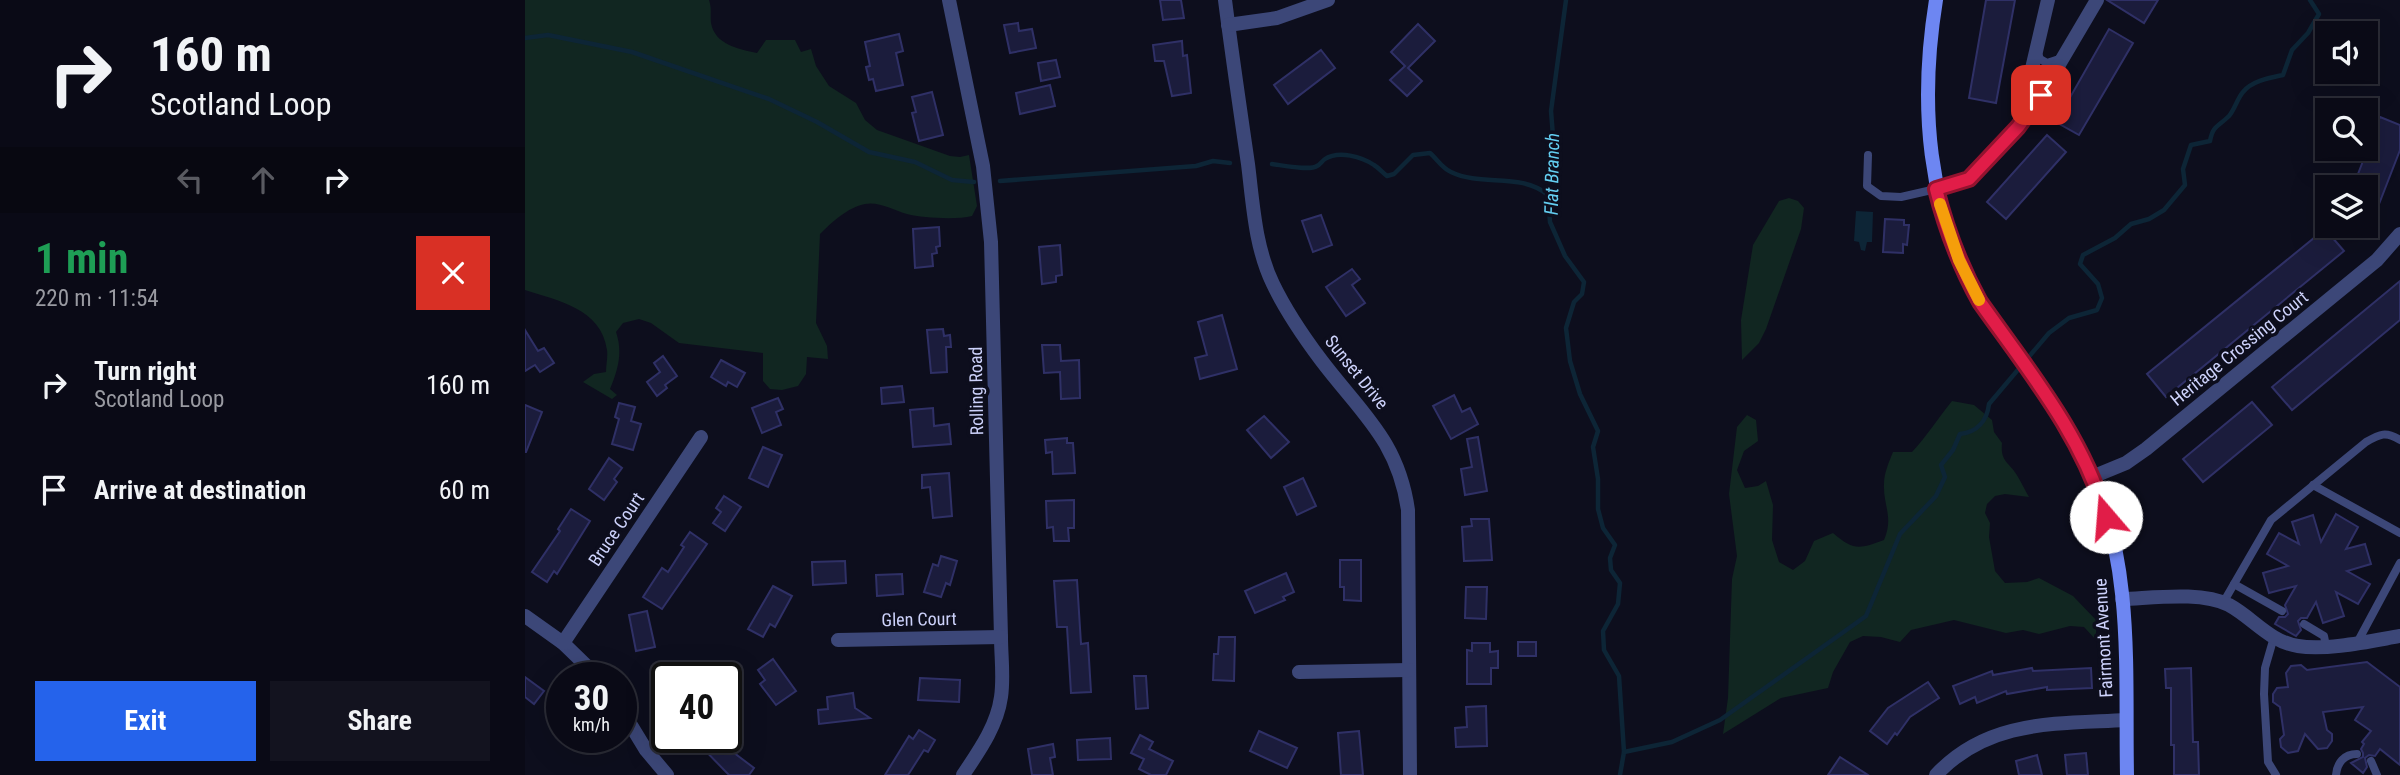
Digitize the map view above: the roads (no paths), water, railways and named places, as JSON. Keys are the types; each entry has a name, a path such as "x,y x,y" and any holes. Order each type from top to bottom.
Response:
{"street":[{"name":"Rolling Road","path":"949,0 983,166 991,242 1001,636 1002,695 998,710 991,729 963,775"},
{"name":"Sunset Drive","path":"1225,0 1256,221 1271,281 1315,351 1376,425 1399,470 1408,510 1410,775"},
{"path":"1229,25 1277,18 1328,0"},
{"name":"Fairmont Avenue","path":"1935,0 1930,36 1927,109 1936,189 1950,236 1980,302 2052,403 2092,477 2110,534 2122,599 2127,775"},
{"path":"2028,113 2027,90 2048,0"},
{"path":"1936,189 1969,179 2018,127 2097,0"},
{"name":"Heritage Crossing Court","path":"2092,477 2126,463 2146,449 2377,260 2400,234"},
{"name":"Bruce Court","path":"563,643 701,437"},
{"path":"2122,599 2196,598 2223,603 2274,637 2295,646 2326,646 2400,636"},
{"path":"525,616 563,643 583,662"},
{"name":"Glen Court","path":"838,640 1001,636"},
{"path":"1299,672 1409,670"},
{"path":"1936,775 1952,760 1986,738 2003,731 2031,725 2126,720"},
{"path":"637,735 667,775"}],"lane":[{"path":"2037,41 2039,55 2043,61 2053,62 2064,56"},
{"path":"1868,155 1867,186 1881,196 1901,197 1936,189"},
{"path":"2223,603 2271,520 2366,442 2383,433 2400,440"},
{"path":"2313,485 2400,533"},
{"path":"2357,643 2400,563"},
{"path":"2234,584 2282,611"},
{"path":"2304,624 2323,636 2326,646"},
{"path":"2274,637 2265,668 2265,695 2268,762 2276,775"},
{"path":"2334,775 2340,762 2357,754"},
{"path":"2371,761 2377,775"}],"water":[{"path":"1856,211 1873,212 1872,242 1867,242 1865,251 1861,250 1859,242 1854,241"}],"waterway":[{"name":"Flat Branch","path":"1566,0 1551,111 1555,161 1548,195 1550,222 1565,256 1584,282 1582,294 1574,302 1566,328 1570,361 1580,394 1598,431 1593,447 1598,479 1598,509 1603,528 1615,545 1610,558 1611,570 1620,583 1618,604 1603,631 1604,650 1619,676 1624,752 1620,775"},
{"path":"1624,752 1672,742 1720,720 1866,616 1900,534 1936,496 1945,477 1941,465 1953,450 1960,434 1980,425 1989,404 2049,333 2069,318 2097,310 2102,298 2098,284 2080,264 2083,255 2115,238 2131,224 2149,219 2164,210 2185,185 2183,169 2191,145 2210,141 2214,129 2229,116 2247,88 2261,80 2283,75 2292,50 2308,33 2319,14 2310,0"},
{"path":"525,38 548,35 632,52 769,99 817,122 869,152 915,162 952,180 974,182"},
{"path":"1272,164 1313,167 1331,156 1343,155 1369,162 1387,176 1394,174 1413,155 1430,153 1442,166 1463,176 1526,184 1548,195"},
{"path":"1000,181 1196,166 1213,161 1230,163"}]}
